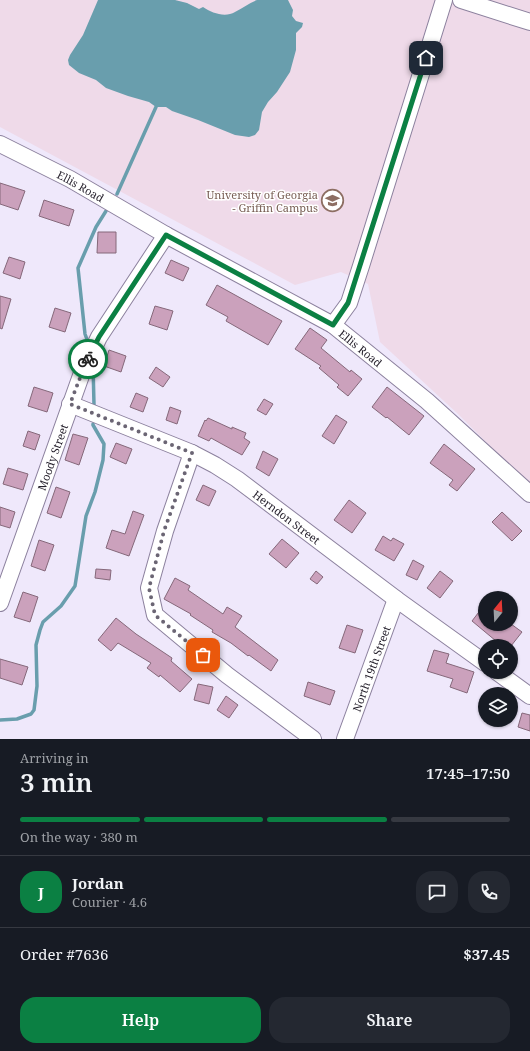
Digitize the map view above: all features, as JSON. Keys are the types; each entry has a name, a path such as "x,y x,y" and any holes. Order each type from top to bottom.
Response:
{"street":[{"path":"333,325 348,303 354,288 444,0"},
{"path":"461,0 530,22"},
{"name":"Ellis Road","path":"0,144 70,179 166,235 333,325 428,401 530,494"},
{"name":"Moody Street","path":"0,602 83,370 99,337 166,235"},
{"name":"Herndon Street","path":"70,404 192,453 215,465 237,479 396,599 478,658"},
{"path":"192,453 164,531 149,588 155,615 227,675 313,739"},
{"name":"North 19th Street","path":"345,739 396,599"},
{"path":"507,679 530,696"}],"shaded area":[{"name":"University of Georgia - Griffin Campus","path":"0,0 530,0 530,486 458,414 380,342 368,284 341,272 295,285 0,127"}],"water":[{"path":"98,0 175,0 187,3 199,9 203,7 214,13 227,15 257,0 288,0 293,10 292,16 296,21 303,23 302,27 296,33 296,50 290,72 262,112 259,130 255,135 249,137 235,135 172,111 166,107 156,107 149,102 106,88 96,80 79,73 69,65 68,60 70,55 83,35"}],"building":[{"path":"0,183 25,191 18,210 0,204"},
{"path":"44,200 74,210 69,226 39,216"},
{"path":"98,232 116,232 116,253 97,253"},
{"path":"9,257 25,262 20,279 3,273"},
{"path":"171,260 189,268 183,281 165,273"},
{"path":"217,285 282,321 268,345 226,321 228,317 206,305"},
{"path":"0,296 11,299 2,329 0,328"},
{"path":"155,306 173,311 167,330 149,324"},
{"path":"55,308 71,313 65,332 49,327"},
{"path":"310,328 327,340 321,348 350,372 351,370 362,379 348,396 337,387 339,385 319,368 321,366 295,349"},
{"path":"109,350 126,356 121,372 104,366"},
{"path":"156,367 170,377 163,387 149,378"},
{"path":"34,387 53,393 47,412 28,406"},
{"path":"387,387 424,416 409,435 372,407"},
{"path":"136,393 148,398 143,412 130,407"},
{"path":"264,399 273,404 266,415 257,410"},
{"path":"170,407 181,411 177,424 166,420"},
{"path":"336,415 347,422 334,444 322,436"},
{"path":"208,418 232,429 232,427 246,433 244,438 250,442 242,455 211,438 209,441 198,436 205,420 206,421"},
{"path":"28,431 40,435 35,450 23,446"},
{"path":"73,434 88,438 79,465 65,460"},
{"path":"116,443 132,449 126,464 110,457"},
{"path":"444,444 475,469 457,491 449,485 453,480 430,463"},
{"path":"263,451 278,459 269,476 256,468"},
{"path":"8,468 28,474 23,490 3,484"},
{"path":"203,485 216,491 209,506 196,500"},
{"path":"56,487 70,492 61,518 47,513"},
{"path":"349,500 366,513 352,533 334,520"},
{"path":"0,507 15,512 10,528 0,525"},
{"path":"133,511 144,515 129,556 106,548 112,530 125,534"},
{"path":"502,512 522,531 512,541 492,522"},
{"path":"383,536 391,541 393,538 404,544 394,561 375,550"},
{"path":"282,539 299,553 286,568 269,554"},
{"path":"39,540 54,545 45,571 31,566"},
{"path":"413,560 424,566 417,580 406,575"},
{"path":"96,569 111,570 110,580 95,578"},
{"path":"316,571 323,577 317,584 310,579"},
{"path":"440,571 453,581 440,598 427,588"},
{"path":"175,578 190,586 188,590 223,614 227,607 242,616 235,627 278,660 271,671 231,643 212,632 213,630 190,615 191,614 164,599"},
{"path":"23,592 38,597 30,622 14,617"},
{"path":"478,613 478,626 472,621"},
{"path":"116,618 136,634 172,658 171,661 192,679 180,692 160,675 159,677 147,668 151,663 118,643 111,651 98,640"},
{"path":"347,625 363,630 355,653 339,648"},
{"path":"518,629 522,632 516,639 494,639 484,631 518,631"},
{"path":"434,650 449,654 446,663 474,672 467,693 450,687 453,679 427,671"},
{"path":"0,659 28,667 22,685 0,678"},
{"path":"308,682 335,691 330,705 304,696"},
{"path":"198,684 213,687 209,704 194,700"},
{"path":"226,696 238,705 229,718 217,710"},
{"path":"522,713 530,715 530,731 518,727"}],"waterway":[{"path":"117,194 156,107"},
{"path":"89,345 85,334 78,268 96,227 106,211"},
{"path":"93,364 94,405"},
{"path":"0,720 17,719 31,714 34,710 37,686 36,645 40,630 43,622 61,606 75,586 86,516 95,492 103,460 104,444 93,424"}],"way so far":[{"path":"88,359 70,404 192,453 164,531 149,588 155,615 203,655"}],"place":[{"name":"University of Georgia - Griffin Campus","path":"333,200"}],"route":[{"path":"88,359 99,337 166,235 333,325 348,303 361,266 426,58"}]}
